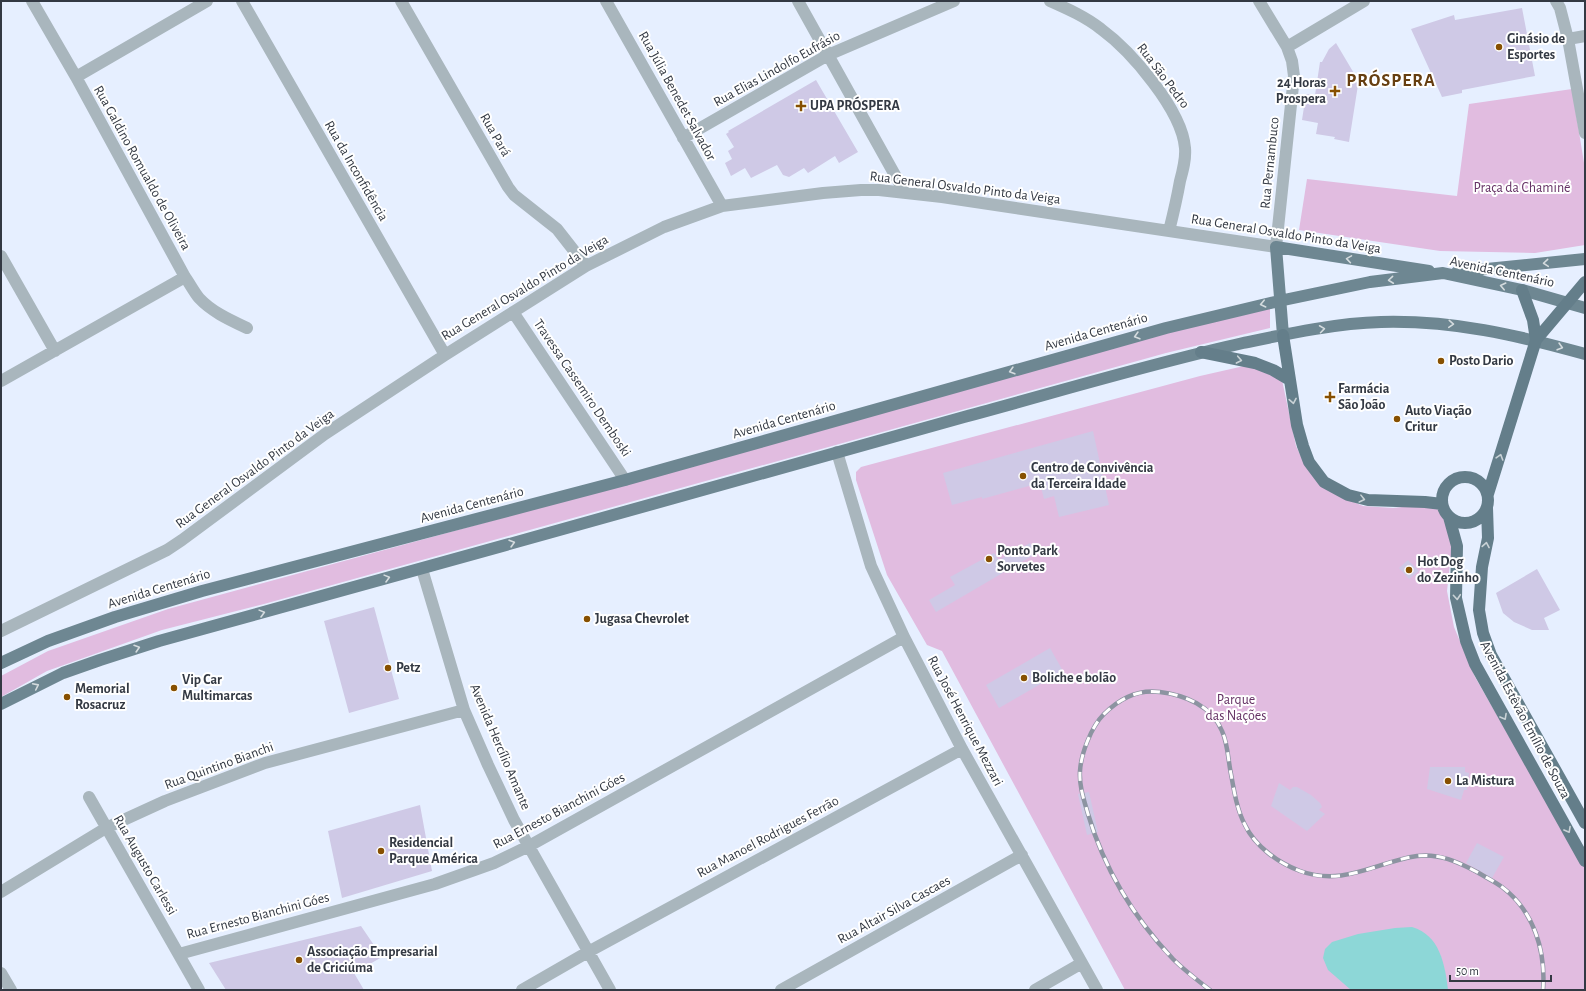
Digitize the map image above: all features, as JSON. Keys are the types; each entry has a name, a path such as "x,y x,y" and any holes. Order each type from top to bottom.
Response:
{"highway":[{"path":"1488,494 1485,486 1472,477 1464,476 1456,478 1447,485 1442,496 1444,511 1449,517 1463,524 1478,520 1483,515 1487,508 1488,494 1536,340 1585,282"},
{"path":"1522,290 1533,320 1536,340"},
{"path":"1283,335 1303,446 1309,462 1324,482 1348,495 1368,500 1442,504"},
{"path":"1201,352 1255,363 1273,370 1290,380"},
{"name":"Avenida Estêvão Emílio de Souza","path":"1487,508 1488,538 1482,567 1479,610 1482,633 1491,655 1585,823"},
{"name":"Avenida Estêvão Emílio de Souza","path":"1449,517 1457,546 1456,598 1466,641 1475,664 1585,861"}],"main road":[{"name":"Rua General Osvaldo Pinto da Veiga","path":"1276,247 1443,273 1585,259"},
{"name":"Rua Pernambuco","path":"1276,247 1279,300 1283,335"},
{"name":"Avenida Centenário","path":"1,663 48,641 115,617 202,591 625,480 1166,328 1279,300 1370,282 1443,273 1522,290 1585,308"},
{"path":"1,704 48,680 100,660 159,641 1201,352 1283,335 1379,322 1421,322 1458,325 1536,340 1585,354"}],"street":[{"name":"Rua Galdino Romualdo de Oliveira","path":"32,1 76,77 185,277 198,297 208,307 247,328"},
{"path":"76,77 207,1"},
{"name":"Rua da Inconfidência","path":"242,1 445,355"},
{"name":"Rua Pará","path":"401,1 508,187 514,195 557,229 586,266"},
{"name":"Rua Júlia Benedet Salvador","path":"606,1 722,206"},
{"path":"798,1 905,193"},
{"name":"Rua Elias Lindolfo Eufrásio","path":"683,138 828,55 954,1"},
{"name":"Rua São Pedro","path":"1050,1 1079,15 1100,28 1118,42 1153,83 1178,122 1184,136 1186,150 1184,166 1169,232"},
{"name":"Rua Pernambuco","path":"1259,1 1287,47 1292,61 1294,76 1276,247"},
{"path":"1287,47 1364,1"},
{"path":"1556,1 1560,8 1568,39 1585,133"},
{"path":"1568,39 1585,36"},
{"name":"Rua General Osvaldo Pinto da Veiga","path":"1,631 167,550 325,434 445,355 586,266 664,227 722,206 861,190 905,193 1276,247"},
{"path":"1,256 55,351"},
{"path":"1,382 185,277"},
{"name":"Travessa Cassemiro Demboski","path":"513,312 625,480"},
{"name":"Rua José Henrique Mezzari","path":"837,452 871,566 904,637 962,749 1097,990"},
{"name":"Avenida Hercílio Amante","path":"422,569 464,710 501,793 610,990"},
{"name":"Rua Ernesto Bianchini Góes","path":"178,954 435,884 494,863 529,846 904,637"},
{"name":"Rua Quintino Bianchi","path":"1,892 106,828 173,798 265,763 464,710"},
{"name":"Rua Manoel Rodrigues Ferrão","path":"588,952 962,749"},
{"name":"Rua Augusto Carlessi","path":"89,797 199,990"},
{"name":"Rua Altair Silva Cascaes","path":"781,990 1022,855"},
{"path":"522,990 588,952"},
{"path":"1035,990 1082,963"},
{"path":"1,973 11,990"}],"green space":[{"name":"Praça da Chaminé","path":"1572,89 1585,169 1585,245 1535,253 1440,251 1299,230 1307,179 1457,196 1469,104"},
{"path":"1270,307 1270,328 1166,353 264,604 162,630 47,671 1,697 1,676 48,651 168,609 531,510 1170,330"},
{"name":"Parque das Nações","path":"1244,366 1259,366 1282,380 1296,446 1305,465 1338,495 1363,506 1393,508 1421,505 1436,508 1447,517 1452,546 1447,591 1454,627 1475,677 1585,868 1585,990 1125,990 942,651 927,645 887,575 856,480 856,472 861,467 1200,376"}],"shaded area":[{"path":"1412,927 1421,931 1435,944 1443,961 1448,990 1351,990 1328,970 1323,958 1325,949 1332,942 1358,934"}],"building":[{"path":"1522,8 1535,76 1462,90 1462,93 1442,97 1411,29 1454,15 1455,20"},
{"name":"24 Horas Prospera","path":"1336,43 1355,75 1353,76 1358,85 1349,142 1334,139 1335,137 1316,134 1318,123 1302,120 1306,94 1315,95 1320,62 1322,62 1329,49"},
{"name":"UPA PRÓSPERA","path":"816,80 858,152 839,163 835,156 808,173 804,168 789,177 783,175 777,165 751,178 745,168 731,176 725,163 732,159 728,151 734,147 726,134 729,132 728,131"},
{"name":"Centro de Convivência da Terceira Idade","path":"1093,431 1109,505 1059,517 1054,496 1044,499 1040,483 982,499 982,497 952,505 943,473"},
{"path":"1030,543 1037,553 936,612 929,600 955,585 950,577 994,553 999,560"},
{"name":"Hot Dog do Zezinho","path":"1408,560 1419,571 1409,579 1399,568"},
{"path":"1537,569 1560,610 1544,618 1549,630 1532,630 1514,622 1503,613 1496,593"},
{"path":"374,607 399,699 349,713 324,621"},
{"name":"Boliche e bolão","path":"1050,648 1063,671 999,708 986,685"},
{"name":"La Mistura","path":"1430,767 1465,767 1465,772 1469,773 1467,790 1464,790 1461,800 1427,789"},
{"path":"1279,783 1290,790 1293,787 1297,787 1311,795 1320,803 1322,807 1319,810 1325,814 1307,831 1271,806"},
{"path":"1089,792 1098,832 1087,835 1078,794"},
{"name":"Residencial Parque América","path":"420,805 432,871 342,898 328,831"},
{"path":"1477,843 1504,857 1492,878 1466,863"},
{"name":"Associação Empresarial de Criciúma","path":"361,926 382,957 354,973 364,990 226,990 209,963"}],"railway":[{"path":"1210,990 1173,959 1133,909 1103,854 1082,793 1080,782 1081,764 1091,733 1099,719 1116,704 1129,696 1144,692 1160,692 1188,699 1205,708 1212,715 1224,736 1236,800 1249,833 1268,853 1292,868 1316,875 1346,875 1402,859 1425,855 1441,857 1463,865 1502,887 1522,908 1536,933 1542,961 1543,990"}],"place":[{"name":"Ginásio de Esportes","path":"1499,47"},
{"name":"24 Horas Prospera","path":"1335,91"},
{"name":"UPA PRÓSPERA","path":"801,106"},
{"name":"Posto Dario","path":"1441,361"},
{"name":"Farmácia São João","path":"1330,397"},
{"name":"Auto Viação Critur","path":"1397,419"},
{"name":"Centro de Convivência da Terceira Idade","path":"1023,476"},
{"name":"Ponto Park Sorvetes","path":"989,559"},
{"name":"Hot Dog do Zezinho","path":"1409,570"},
{"name":"Jugasa Chevrolet","path":"587,619"},
{"name":"Petz","path":"388,668"},
{"name":"Boliche e bolão","path":"1024,678"},
{"name":"Vip Car Multimarcas","path":"174,688"},
{"name":"Memorial Rosacruz","path":"67,697"},
{"name":"La Mistura","path":"1448,781"},
{"name":"Residencial Parque América","path":"381,851"},
{"name":"Associação Empresarial de Criciúma","path":"299,960"}],"district":[{"name":"PRÓSPERA","path":"1391,81"}]}
